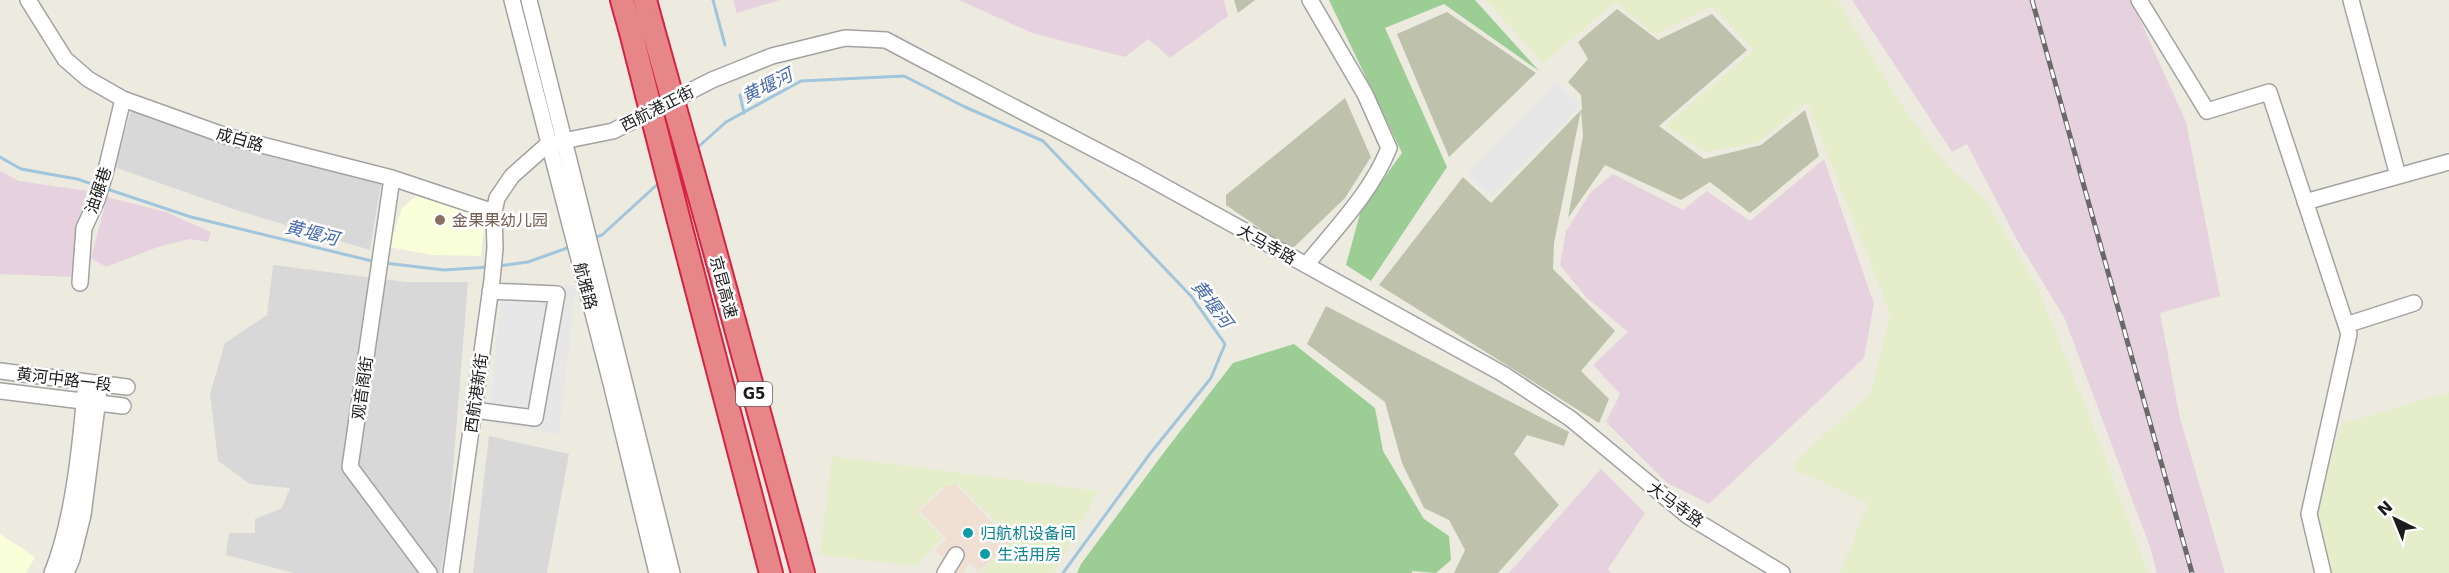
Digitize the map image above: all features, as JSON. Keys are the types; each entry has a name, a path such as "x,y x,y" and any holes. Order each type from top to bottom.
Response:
{"highway":[{"name":"京昆高速","path":"622,0 642,29 705,215 803,573"},
{"name":"京昆高速","path":"645,0 642,29 679,221 771,573"}],"street":[{"name":"成白路","path":"28,0 64,59 88,79 123,99 226,136 392,178 494,212"},
{"name":"航雅路","path":"512,0 572,232 586,256 672,573"},
{"name":"航雅路","path":"529,0 588,231 586,256 657,573"},
{"path":"1306,265 1366,192 1380,171 1389,148 1365,94 1310,0"},
{"path":"2139,0 2207,111 2269,92 2346,324 2349,334 2309,514 2323,573"},
{"path":"2351,0 2398,176"},
{"name":"大马寺路","path":"712,80 772,56 845,38 886,40 1138,172 1503,374 1571,419 1688,516 1782,573"},
{"name":"西航港正街","path":"494,212 497,198 512,176 548,144 613,131 712,80"},
{"name":"油碾巷","path":"80,283 84,228 97,200 105,174 123,99"},
{"path":"2305,202 2449,162"},
{"name":"观音阁街","path":"392,178 350,467 429,573"},
{"name":"西航港新街","path":"451,573 491,285 495,248 494,212"},
{"path":"474,410 535,418 557,294 491,285"},
{"path":"2346,324 2414,303"},
{"name":"黄河中路一段","path":"0,371 128,387"},
{"path":"66,573 72,559 83,515 93,383"},
{"name":"黄河中路一段","path":"0,391 123,406"},
{"path":"52,573 61,550 92,402"},
{"path":"945,573 956,555"}],"shaded area":[{"path":"733,0 780,0 737,13"},
{"path":"959,0 1224,0 1228,16 1170,58 1148,39 1125,57 1032,33"},
{"path":"1234,0 1255,0 1238,13"},
{"path":"1486,0 1837,0 1903,107 1948,167 1987,203 2037,286 2091,420 2148,573 1840,573 1868,503 1794,469 1795,462 1871,392 1890,313 1807,102 1757,143 1705,152 1665,126 1754,50 1712,6 1655,35 1616,2 1543,63"},
{"path":"1852,0 2131,0 2186,122 2220,296 2160,313 2180,418 2225,573 2157,573 2150,547 2064,317 2017,240 1967,144 1952,152"},
{"path":"1617,9 1658,40 1712,14 1747,50 1659,126 1704,159 1761,145 1805,110 1819,156 1750,213 1710,182 1681,200 1605,165 1568,218 1583,136 1581,95 1568,82 1588,59 1578,42"},
{"path":"1447,12 1536,73 1449,157 1397,34"},
{"path":"1556,82 1581,105 1491,197 1467,174"},
{"path":"1345,98 1371,157 1345,198 1291,250 1226,205 1226,195"},
{"path":"1581,110 1554,243 1553,269 1615,331 1581,371 1609,399 1599,423 1379,285 1463,177 1491,203"},
{"path":"131,111 381,183 370,250 239,211 114,167"},
{"path":"1824,159 1874,304 1864,358 1709,504 1667,483 1606,422 1620,394 1593,365 1628,332 1586,297 1560,265 1566,231 1591,192 1613,174 1683,210 1707,191 1750,221"},
{"path":"0,171 19,181 87,191 71,277 0,274"},
{"name":"金果果幼儿园","path":"416,196 479,213 484,227 481,256 432,255 389,247 402,208"},
{"path":"107,197 166,212 211,232 208,242 190,239 158,247 106,267 91,258"},
{"path":"273,265 406,282 468,282 448,531 440,573 294,573 226,555 229,533 255,533 255,519 282,508 290,488 250,484 218,461 210,394 225,343 267,315"},
{"path":"502,282 576,286 559,435 489,422"},
{"path":"1326,306 1569,432 1564,446 1527,435 1514,454 1559,505 1498,573 1454,573 1465,550 1449,520 1424,508 1402,463 1385,402 1307,344"},
{"path":"2449,392 2449,573 2331,573 2315,516 2341,424"},
{"path":"489,436 569,454 547,573 473,573"},
{"path":"832,456 1099,491 1054,573 979,573 1015,539 958,484 941,488 917,511 943,537 917,566 820,555"},
{"path":"1601,469 1645,513 1608,569 1611,573 1509,573"},
{"path":"952,481 1011,542 978,572 970,563 962,573 958,573 946,562 935,550 947,539 920,511"},
{"path":"0,534 35,557 26,573 0,573"}],"green space":[{"path":"1329,0 1475,0 1539,71 1444,4 1385,28 1447,167 1371,281 1346,265 1361,210 1402,153"},
{"path":"1294,344 1375,408 1383,451 1424,519 1449,536 1451,560 1436,573 1412,571 1412,573 1077,573 1081,564 1233,363"}],"waterway":[{"path":"713,0 725,45"},
{"name":"黄堰河","path":"697,148 726,122 801,81 904,76 965,107 1043,141 1191,296 1225,344 1211,378 1149,455 1063,573"},
{"path":"740,95 744,113"},
{"name":"黄堰河","path":"0,157 21,169 77,179 95,185"},
{"name":"黄堰河","path":"593,238 602,235 661,181"},
{"name":"黄堰河","path":"104,188 191,217 376,262"},
{"name":"黄堰河","path":"498,266 528,262 570,247"},
{"name":"黄堰河","path":"385,263 444,270 489,267"}],"railway":[{"path":"2032,0 2192,573"}],"place":[{"name":"金果果幼儿园","path":"440,220"},
{"name":"归航机设备间","path":"968,533"},
{"name":"生活用房","path":"985,554"}]}
